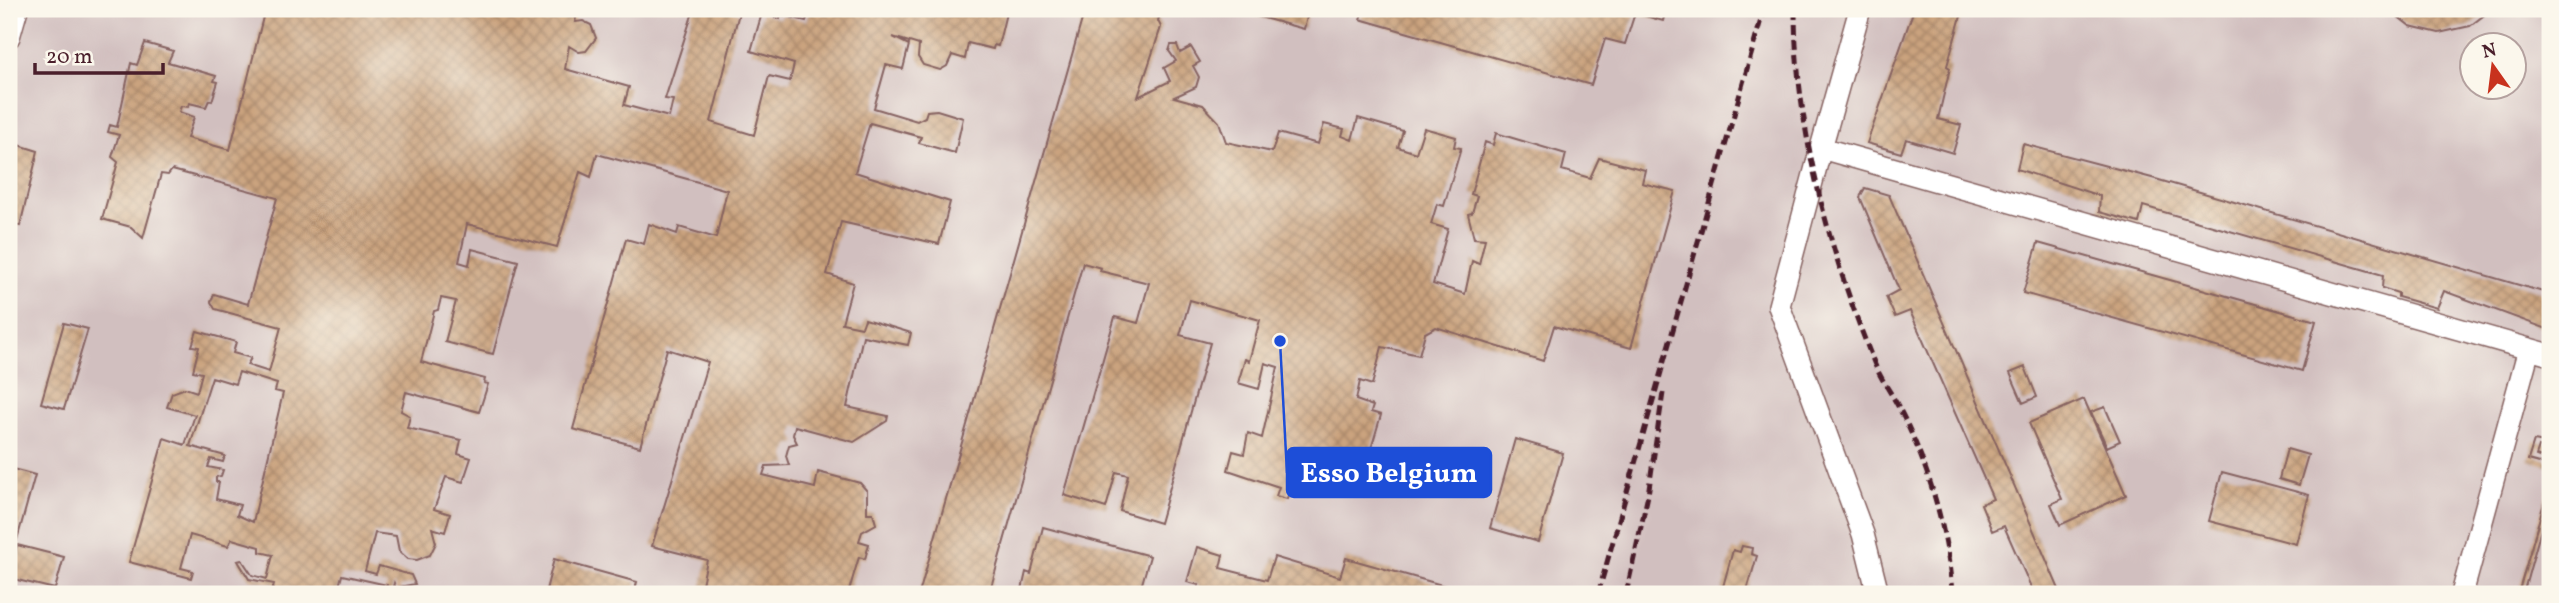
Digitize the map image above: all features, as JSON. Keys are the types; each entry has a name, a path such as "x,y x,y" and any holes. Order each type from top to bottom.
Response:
{"lane":[{"path":"9,37 16,9"},
{"path":"1860,9 1779,306 1863,534 1878,594"},
{"path":"1821,148 2550,355"},
{"path":"2462,594 2529,349"}],"shaded area":[{"path":"9,9 2550,9 2550,594 9,594"}],"building":[{"path":"265,9 578,9 575,22 583,21 591,25 596,38 586,51 579,52 569,46 565,69 629,87 624,105 669,117 673,100 665,99 694,9 725,9 739,13 711,122 754,135 769,76 790,81 794,64 751,51 762,13 780,19 781,15 806,21 810,9 1007,9 998,46 994,45 993,49 968,43 965,59 952,55 947,66 940,70 923,65 918,57 919,45 893,37 909,45 903,69 886,65 874,108 917,121 925,117 927,111 937,110 963,118 955,153 919,143 921,137 870,123 855,172 950,202 939,244 841,222 827,274 853,283 842,323 862,327 865,319 911,333 908,345 863,336 847,407 888,416 887,421 854,442 795,426 793,435 797,443 789,445 786,456 789,465 766,466 763,475 815,488 818,472 860,483 867,491 867,513 873,513 876,524 862,532 859,541 869,544 865,559 859,557 848,594 700,594 707,560 652,546 708,362 667,349 640,447 573,429 626,239 644,244 649,224 677,234 679,227 716,238 727,190 597,154 591,177 580,172 557,247 467,224 459,262 469,265 472,249 518,261 493,354 445,342 456,301 441,298 438,310 434,311 421,362 485,379 484,383 488,384 479,412 406,392 401,411 410,416 407,428 461,440 458,454 471,458 463,482 446,477 434,509 450,514 445,532 432,528 436,543 430,555 417,560 408,559 399,551 396,536 375,533 365,571 376,574 379,566 411,575 415,584 399,587 403,594 398,594 394,583 391,594 384,594 387,585 342,575 337,594 271,594 274,584 249,579 238,561 242,560 252,575 267,579 273,555 260,552 260,547 232,539 228,546 190,535 181,568 193,571 191,578 129,562 164,438 185,445 195,415 167,407 172,393 185,388 197,392 202,373 193,371 199,347 192,346 197,331 236,342 233,353 251,358 247,365 269,372 281,327 215,309 211,302 214,294 248,304 277,198 172,170 168,175 161,174 143,238 131,227 102,219 118,162 112,157 119,135 108,132 110,125 117,127 131,63 137,65 145,43 173,51 168,62 216,76 214,81 218,82 212,101 209,100 206,107 189,103 188,107 181,106 179,112 194,117 187,138 230,150","holes":["239,372 277,384 275,391 283,393 253,522 237,515 240,505 216,499 219,482 216,482 216,477 221,476 223,470 208,467 211,459 223,462 225,456 190,446 212,377 235,384"]},
{"path":"1085,9 1161,9 1158,21 1161,27 1138,97 1170,81 1164,68 1176,61 1169,51 1171,45 1177,45 1180,53 1191,47 1200,62 1193,66 1199,77 1196,87 1174,97 1203,105 1219,122 1226,142 1272,152 1278,133 1318,144 1324,124 1344,129 1342,136 1352,140 1358,118 1403,131 1398,147 1416,153 1424,128 1456,137 1454,147 1461,148 1444,206 1437,204 1431,224 1448,229 1433,284 1465,294 1472,261 1479,264 1485,239 1474,238 1468,214 1472,213 1477,196 1471,194 1485,142 1493,145 1496,133 1566,154 1562,170 1590,178 1599,158 1645,170 1642,183 1675,191 1631,348 1554,326 1543,361 1436,327 1425,333 1419,355 1382,347 1372,385 1360,381 1356,400 1373,406 1371,412 1381,415 1363,476 1337,468 1333,482 1310,477 1308,483 1292,479 1287,499 1276,496 1279,487 1228,470 1233,451 1244,454 1248,433 1262,438 1278,367 1265,363 1259,389 1238,383 1245,359 1249,361 1260,320 1190,300 1180,335 1210,343 1160,523 1120,511 1128,475 1116,472 1106,508 1064,495 1115,317 1138,323 1149,283 1100,271 1101,268 1083,263 989,594 919,594"},
{"path":"1230,9 1309,9 1304,29"},
{"path":"1364,9 1666,9 1663,21 1635,13 1625,44 1605,39 1591,85 1360,19"},
{"path":"1914,9 1963,9 1947,66 1950,68 1938,119 1961,125 1953,153 1906,139 1901,153 1867,143"},
{"path":"2388,9 2492,9 2470,26 2439,33 2410,26"},
{"path":"9,142 38,151 20,226 9,223"},
{"path":"2023,144 2152,178 2550,294 2550,330 2444,291 2437,308 2398,297 2398,293 2382,288 2383,275 2143,206 2139,223 2099,212 2100,196 2017,169"},
{"path":"1865,188 1889,195 2061,594 2034,594 2004,526 1992,531 1981,504 1993,499 1910,311 1895,317 1886,297 1899,290 1860,197"},
{"path":"2038,243 2316,321 2302,371 2023,293"},
{"path":"64,323 88,329 64,409 41,403"},
{"path":"2025,367 2037,397 2023,403 2010,373"},
{"path":"2084,399 2126,495 2060,525 2051,504 2062,499 2029,423"},
{"path":"2105,407 2120,441 2107,447 2091,412"},
{"path":"1515,439 1563,453 1538,542 1490,528"},
{"path":"2534,441 2550,444 2550,450 2539,447 2536,456 2550,461 2550,466 2528,460"},
{"path":"2287,449 2308,455 2299,485 2279,479"},
{"path":"9,468 35,475 10,565 9,565"},
{"path":"2222,472 2309,495 2296,544 2209,521"},
{"path":"2550,482 2550,497 2523,594 2518,594"},
{"path":"1043,527 1150,556 1139,594 1021,594 1026,572 1031,574"},
{"path":"17,545 64,557 55,589 9,578"},
{"path":"1742,546 1752,548 1751,554 1757,556 1746,594 1721,594 1733,550 1740,552"},
{"path":"1197,547 1223,555 1220,568 1267,580 1274,557 1340,577 1346,558 1474,594 1196,594 1199,585 1187,582"},
{"path":"554,559 637,582 634,594 545,594"}],"railway":[{"path":"1598,594 1764,9"},
{"path":"1795,9 1801,98 1808,143 1829,232 1873,360 1919,450 1935,497 1946,546 1952,594"},
{"path":"1626,594 1648,495 1663,393"}],"place":[{"name":"Esso Belgium","path":"1280,341"}]}
